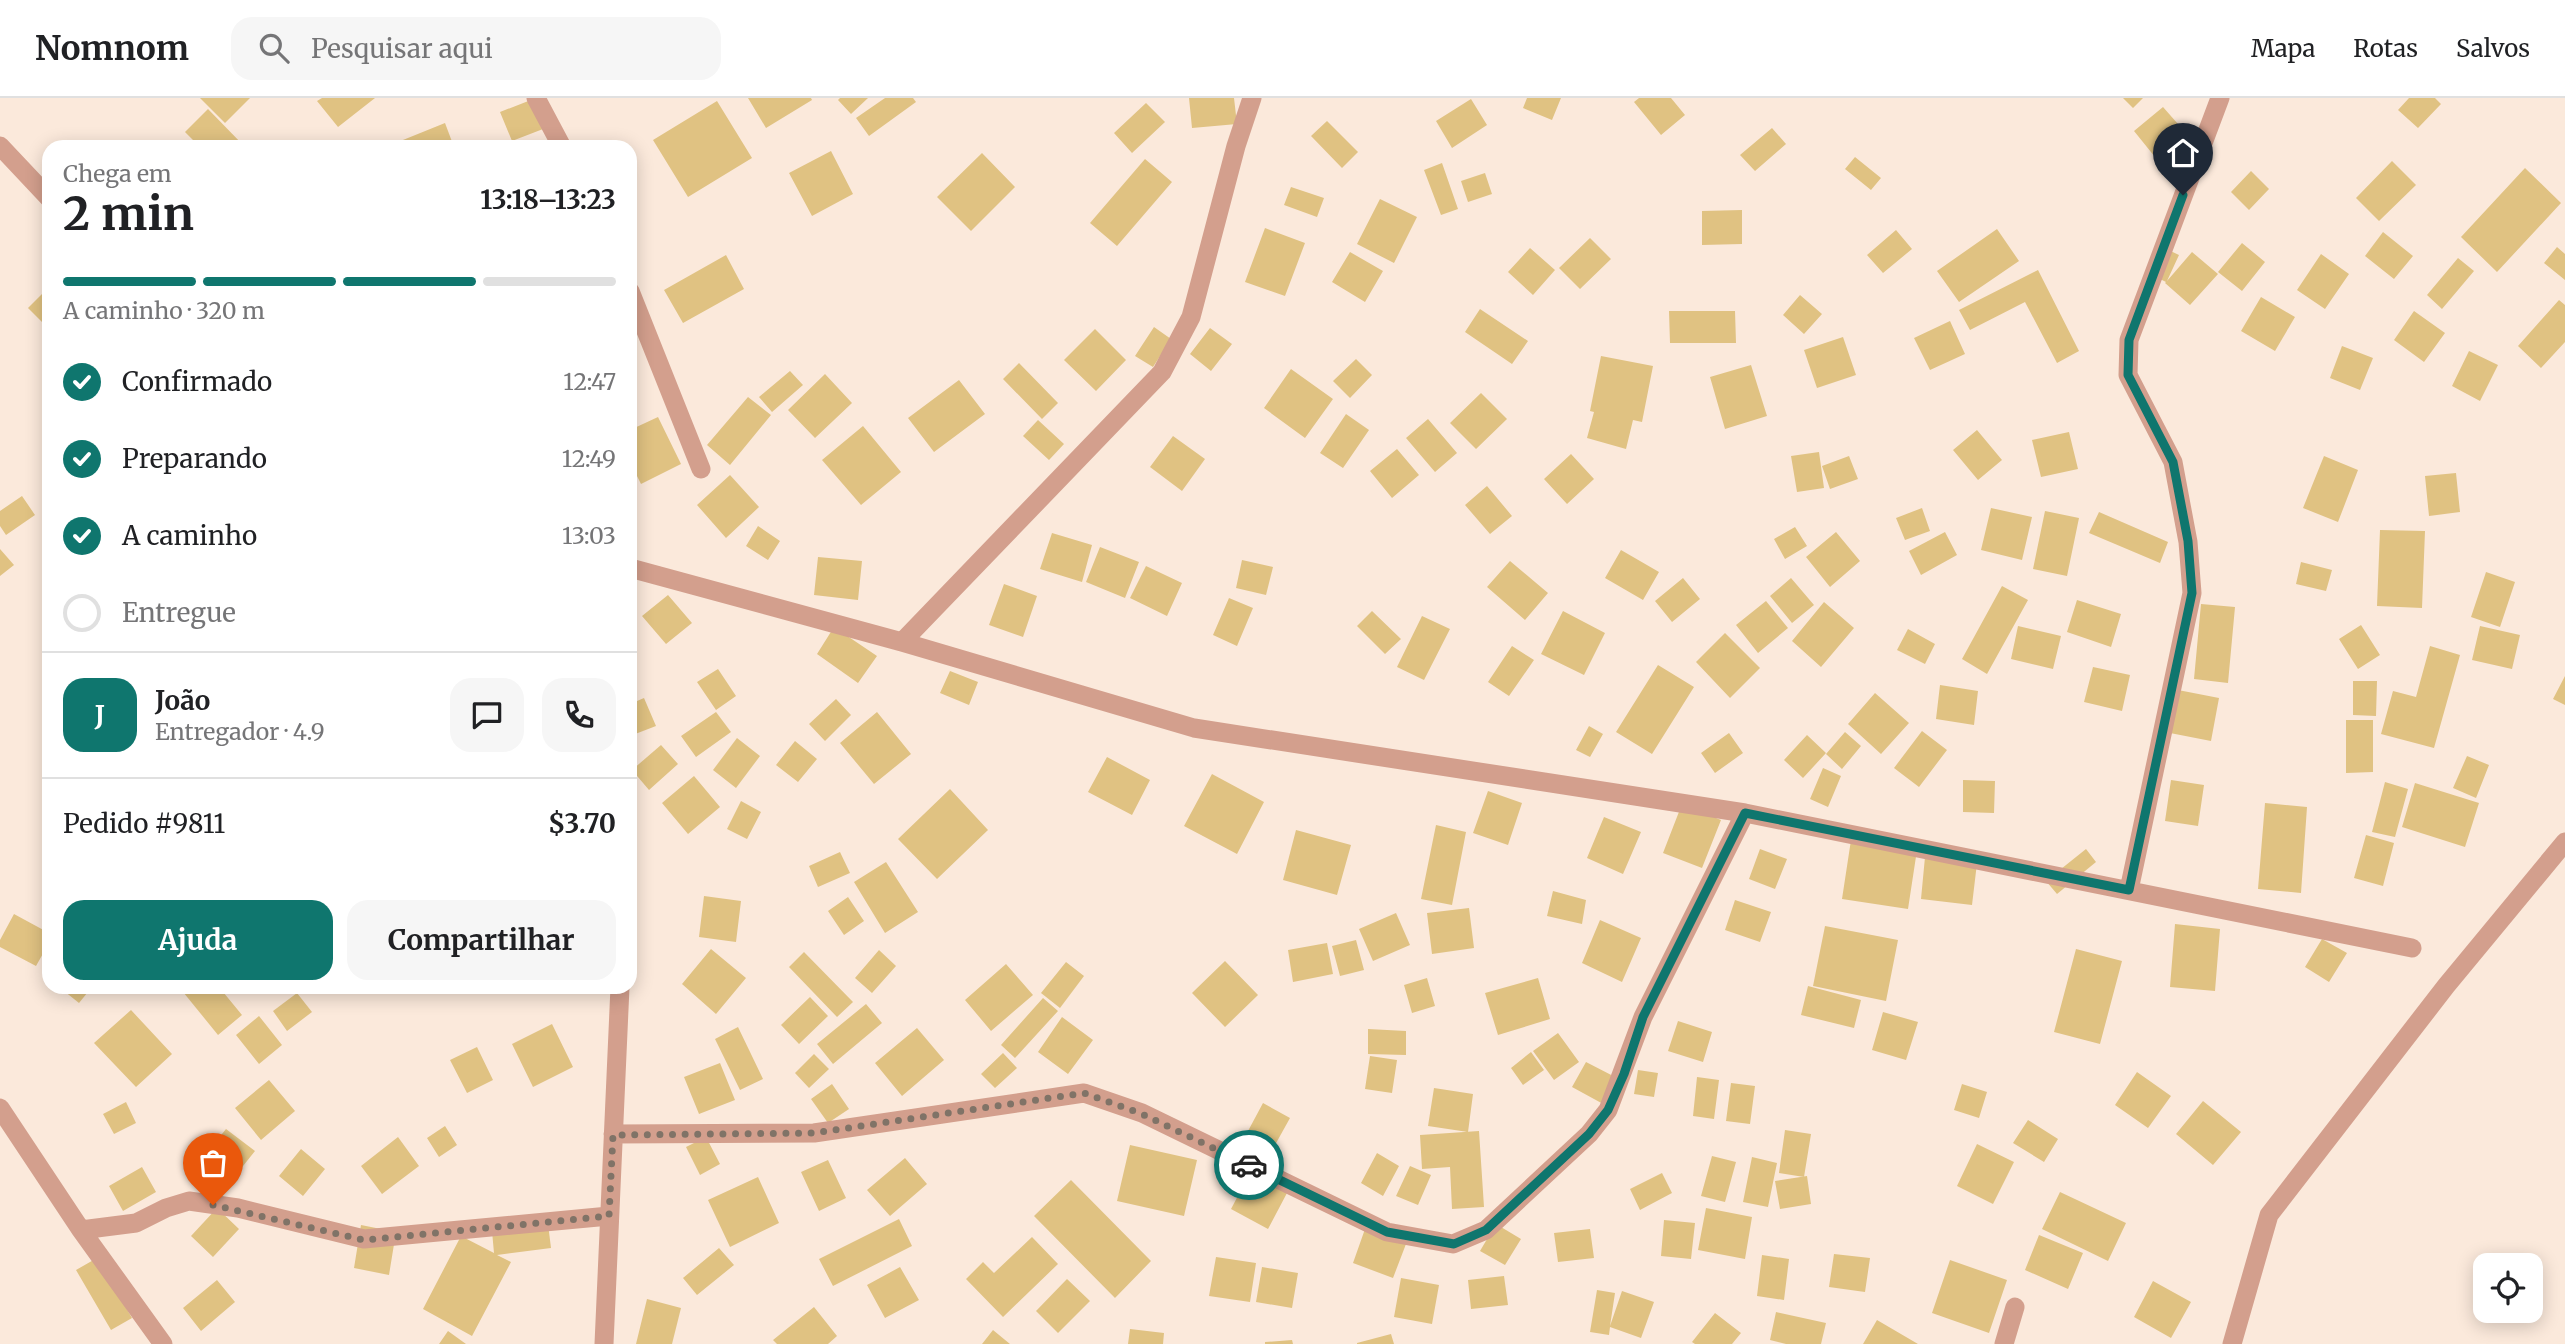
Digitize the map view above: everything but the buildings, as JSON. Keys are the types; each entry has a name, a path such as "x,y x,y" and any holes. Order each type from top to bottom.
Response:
{"street":[{"path":"536,98 557,140"},
{"path":"902,642 1162,372 1191,317 1236,146 1252,98"},
{"path":"2129,890 2192,593 2188,541 2173,462 2128,375 2129,340 2220,98"},
{"path":"0,146 42,191"},
{"path":"637,309 701,470"},
{"path":"637,570 902,642 1195,727 1745,813 2413,948"},
{"path":"613,1135 814,1133 1084,1093 1142,1114 1387,1232 1454,1244 1486,1230 1589,1134 1608,1110 1624,1074 1643,1017 1745,813"},
{"path":"2232,1344 2269,1215 2446,986 2565,842"},
{"path":"604,1344 620,994"},
{"path":"0,1108 81,1230 163,1344"},
{"path":"81,1230 136,1223 166,1208 189,1201 238,1208 364,1240 609,1216"},
{"path":"2004,1344 2015,1307"}],"way so far":[{"path":"213,1205 238,1208 364,1240 609,1216 613,1135 814,1133 1084,1093 1142,1114 1249,1165"}],"route":[{"path":"1249,1165 1387,1232 1454,1244 1486,1230 1589,1134 1608,1110 1624,1074 1643,1017 1745,813 2129,890 2192,593 2188,541 2173,462 2128,375 2129,340 2183,195"}]}
